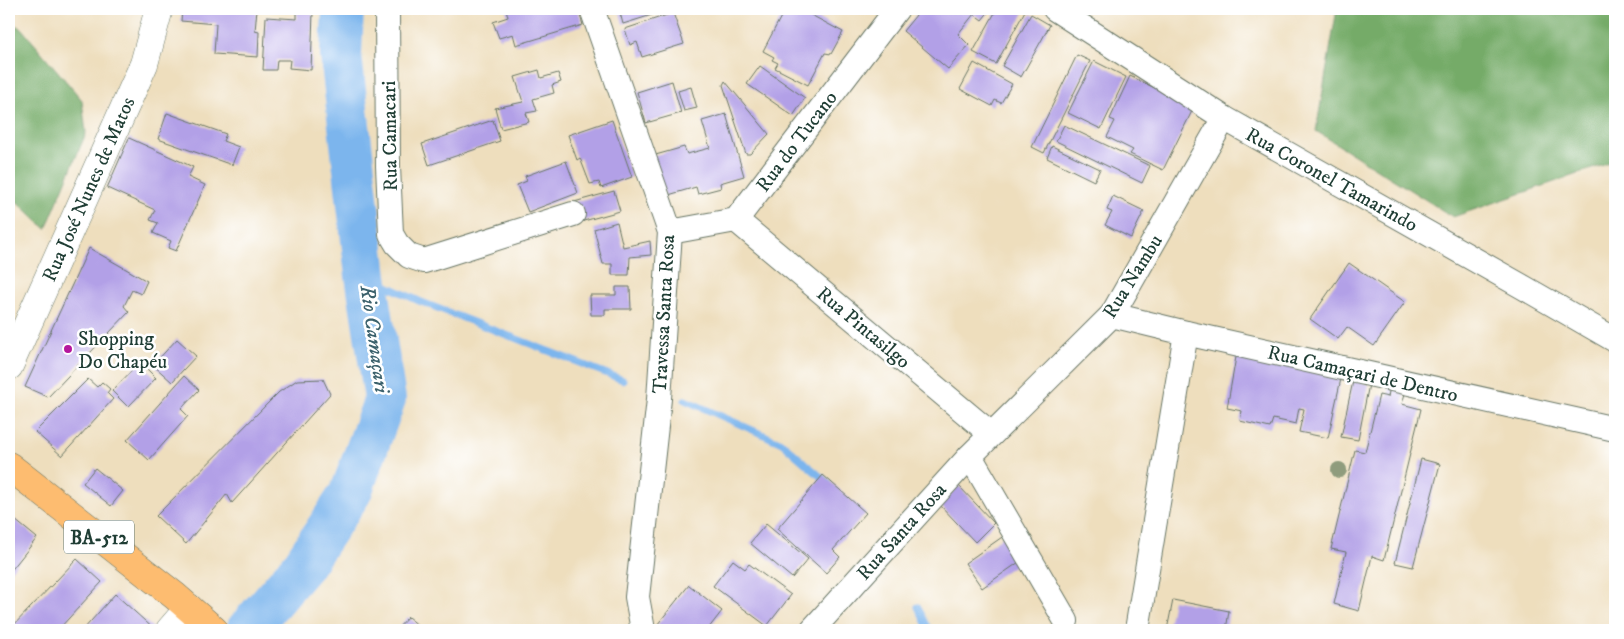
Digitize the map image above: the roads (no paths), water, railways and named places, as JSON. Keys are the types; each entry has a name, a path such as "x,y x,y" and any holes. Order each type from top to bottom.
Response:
{"main road":[{"name":"BA-512","path":"9,466 203,620"}],"street":[{"name":"Rua José Nunes de Matos","path":"9,366 144,64 159,9"},
{"name":"Rua Camacari","path":"388,9 388,166 391,234 397,244 410,256 424,261 574,214"},
{"name":"Travessa Santa Rosa","path":"592,9 670,232 659,400 638,598 643,630"},
{"name":"Rua do Tucano","path":"736,220 897,9"},
{"name":"Rua Coronel Tamarindo","path":"1055,9 1224,118 1615,340"},
{"name":"Rua Nambu","path":"992,434 1112,315 1224,118"},
{"path":"670,232 736,220"},
{"name":"Rua Pintasilgo","path":"736,220 992,434"},
{"name":"Rua Camaçari de Dentro","path":"1112,315 1615,429"},
{"path":"1137,630 1186,333"},
{"name":"Rua Santa Rosa","path":"812,630 992,434"},
{"path":"970,456 1066,621"},
{"path":"170,630 203,620"}],"waterway":[{"name":"Rio Camaçari","path":"247,630 303,565 351,492 385,399 366,276 341,55 343,9"},
{"path":"366,276 419,301 623,380"},
{"path":"685,400 782,443 828,483"},
{"path":"918,607 929,630"}],"place":[{"name":"Shopping Do Chapéu","path":"68,349"}]}
